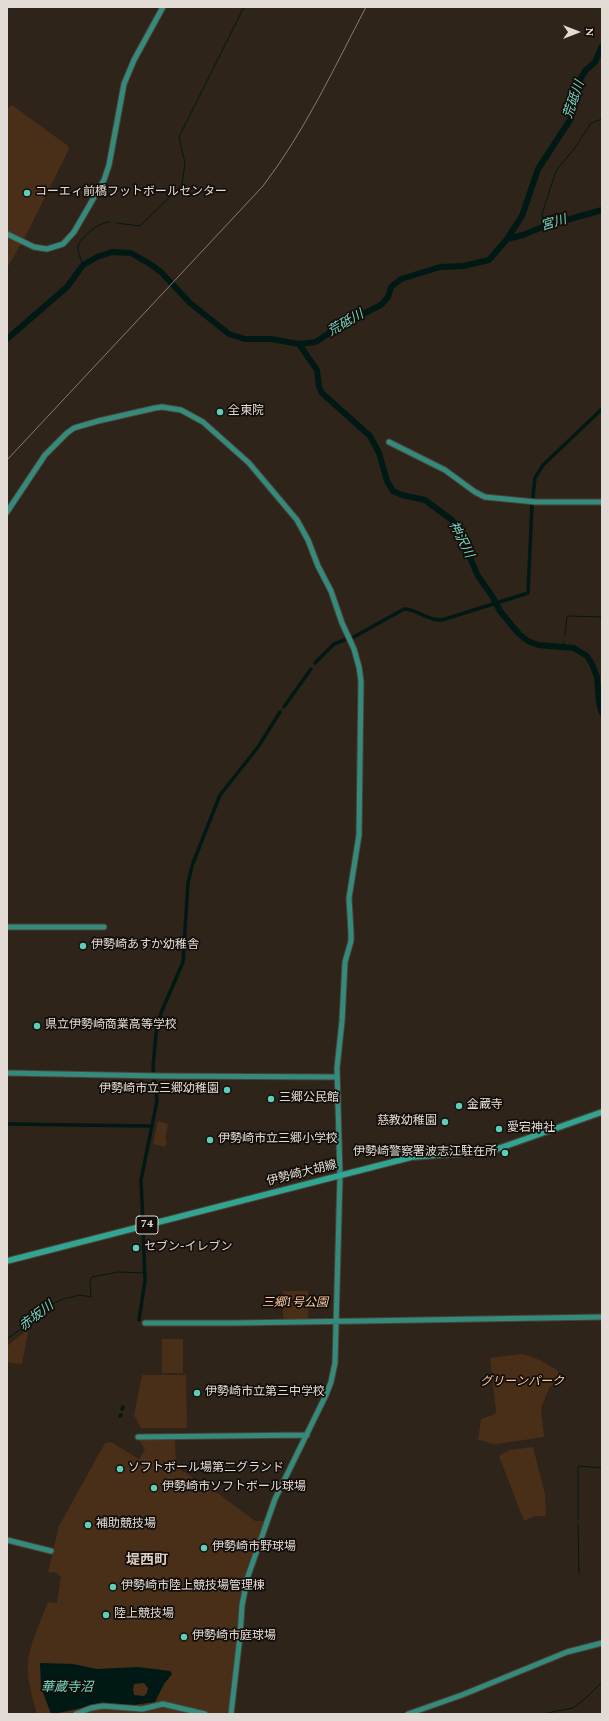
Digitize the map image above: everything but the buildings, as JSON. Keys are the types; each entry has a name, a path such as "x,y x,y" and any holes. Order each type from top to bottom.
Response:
{"main road":[{"name":"伊勢崎大胡線","path":"7,1262 412,1157 481,1152 500,1148 602,1112"}],"street":[{"path":"7,234 34,246 47,249 62,244 74,232 98,193 106,176 124,84 130,66 163,7"},
{"path":"7,512 45,455 74,428 162,407 181,410 198,418 249,463 297,520 331,591 358,662 360,677 359,836 349,898 351,932 345,962 338,1077 340,1176 335,1364 331,1382 275,1499 248,1576 242,1605 231,1714"},
{"path":"389,442 445,470 485,498 532,502 602,502"},
{"path":"7,927 104,927"},
{"path":"7,1073 338,1077"},
{"path":"145,1323 602,1317"},
{"path":"138,1437 307,1434"},
{"path":"7,1541 50,1553"},
{"path":"408,1714 462,1695 568,1652 602,1643"},
{"path":"76,1714 91,1708 103,1706 142,1709 162,1704 205,1714"}],"green space":[{"name":"コーエィ前橋フットボールセンター","path":"12,105 68,146 69,149 25,237 7,268 7,110"},
{"path":"158,1121 168,1124 165,1140 167,1141 165,1147 153,1144"},
{"name":"三郷1号公園","path":"283,1291 308,1291 307,1319 285,1319 283,1317"},
{"path":"26,1331 28,1332 22,1364 7,1362 7,1346"},
{"path":"162,1339 183,1339 183,1373 162,1373"},
{"name":"グリーンパーク","path":"520,1354 531,1356 540,1360 558,1371 558,1374 564,1375 560,1385 550,1386 541,1408 544,1437 497,1444 478,1440 481,1419 495,1414 496,1411 490,1358"},
{"path":"142,1375 186,1375 187,1428 141,1428 134,1415"},
{"path":"139,1439 174,1439 176,1467 219,1494 255,1521 265,1521 244,1580 230,1709 226,1714 37,1714 29,1682 28,1662 33,1640 48,1602 57,1603 61,1576 58,1575 58,1573 48,1572 59,1526 105,1443 111,1442 139,1459 145,1450"},
{"path":"533,1447 545,1494 546,1514 545,1516 535,1516 524,1521 499,1456 510,1450"}],"water":[{"name":"華蔵寺沼","path":"40,1663 73,1664 97,1669 138,1667 170,1671 172,1674 164,1684 155,1702 126,1706 110,1703 99,1704 54,1714 51,1714 41,1687","holes":["144,1683 148,1688 147,1693 144,1696 134,1695 134,1684"]}],"waterway":[{"path":"116,223 140,226 182,185 185,163 179,137 244,7"},
{"name":"荒砥川","path":"7,339 67,287 83,265 97,257 112,252 131,253 150,264 161,272 190,303 229,334 245,339 271,339 299,344 316,342 329,333 343,327 351,320 381,305 388,297 391,287 401,279 440,267 463,266 489,260 507,239 522,216 538,169 570,120 580,80 585,71 595,62 602,46"},
{"path":"558,213 543,218 542,214 555,174 591,123 602,119"},
{"name":"宮川","path":"507,239 523,235 545,226 602,210"},
{"path":"83,265 78,250 80,242 96,227 106,222 110,222"},
{"name":"神沢川","path":"299,344 317,370 319,387 322,393 370,436 379,453 387,481 393,491 402,495 425,500 452,520 478,576 492,596 500,611 519,634 528,641 538,645 574,648 587,656 597,677 599,703 602,713"},
{"path":"352,638 404,609 413,610 431,619 442,620 528,593 532,505 535,478 543,465 602,409"},
{"path":"565,636 567,616 602,617"},
{"path":"315,663 334,644 347,639"},
{"name":"神沢川","path":"564,642 564,648"},
{"path":"284,707 311,669"},
{"path":"193,863 220,795 258,747 280,712"},
{"path":"143,1224 141,1180 157,1101 153,1067 156,1034 161,1013 183,962 188,883 192,866"},
{"path":"7,1124 149,1126"},
{"name":"赤坂川","path":"139,1320 145,1281 143,1228"},
{"name":"赤坂川","path":"7,1339 39,1316 48,1306 63,1299 80,1295 91,1297 90,1281 92,1277 118,1272 145,1273"},
{"path":"578,1520 578,1466 602,1468"},
{"path":"578,1525 579,1574"},
{"path":"542,1714 573,1708 602,1682"}],"railway":[{"path":"7,460 263,186 306,121 366,7"}],"place":[{"name":"コーエィ前橋フットボールセンター","path":"27,193"},
{"name":"全東院","path":"220,412"},
{"name":"伊勢崎あすか幼稚舎","path":"83,946"},
{"name":"県立伊勢崎商業高等学校","path":"37,1026"},
{"name":"伊勢崎市立三郷幼稚園","path":"227,1090"},
{"name":"三郷公民館","path":"271,1099"},
{"name":"金蔵寺","path":"459,1106"},
{"name":"慈教幼稚園","path":"445,1122"},
{"name":"愛宕神社","path":"499,1129"},
{"name":"伊勢崎市立三郷小学校","path":"210,1140"},
{"name":"伊勢崎警察署波志江駐在所","path":"505,1153"},
{"name":"セブン-イレブン","path":"136,1248"},
{"name":"伊勢崎市立第三中学校","path":"197,1393"},
{"name":"ソフトボール場第二グランド","path":"120,1469"},
{"name":"伊勢崎市ソフトボール球場","path":"154,1488"},
{"name":"補助競技場","path":"88,1525"},
{"name":"伊勢崎市野球場","path":"204,1548"},
{"name":"伊勢崎市陸上競技場管理棟","path":"113,1587"},
{"name":"陸上競技場","path":"106,1615"},
{"name":"伊勢崎市庭球場","path":"184,1637"}],"district":[{"name":"堤西町","path":"147,1561"}]}
